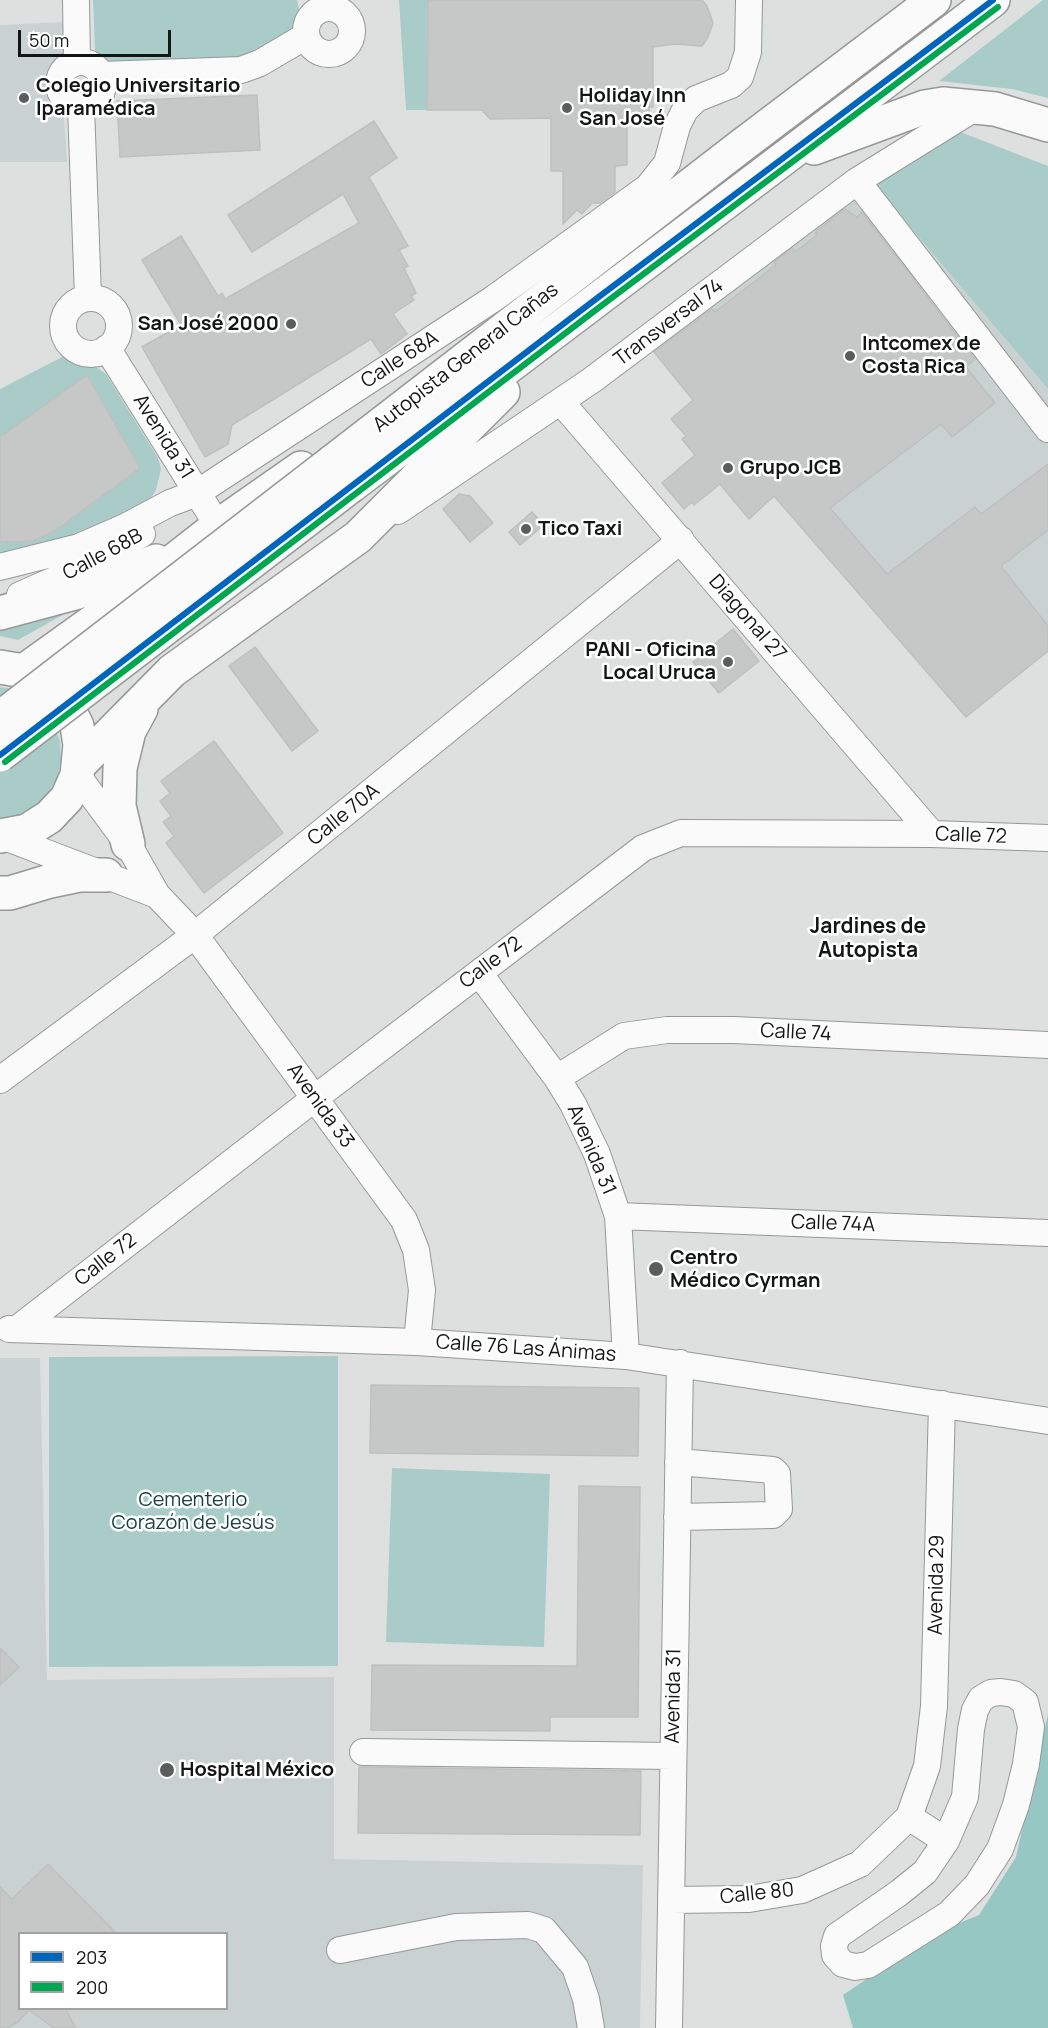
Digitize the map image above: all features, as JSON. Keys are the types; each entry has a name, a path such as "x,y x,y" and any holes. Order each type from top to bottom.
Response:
{"main road":[{"name":"Autopista General Cañas","path":"0,755 341,474 567,281 933,0"},
{"name":"Autopista General Cañas","path":"0,718 341,474 592,302 993,0"},
{"path":"779,161 925,106 943,104 978,106 1048,125"},
{"path":"12,669 126,598 218,526 567,281"},
{"path":"1,836 27,831 50,817 67,798 79,769 172,671 358,537 592,302"},
{"path":"0,613 78,592 191,547"},
{"path":"126,598 124,615 131,643 140,655 172,671"},
{"path":"12,669 42,680 69,708 78,735 79,769"},
{"path":"128,843 119,806 120,768 129,731 147,698"},
{"path":"0,893 10,893 50,880 79,875 106,874"}],"street":[{"path":"76,0 77,62"},
{"name":"Calle 68A","path":"0,567 79,547 126,527 170,503 197,493 493,299 648,187 667,164 677,126 685,110 696,99 731,85 740,76 746,64 749,0"},
{"path":"101,75 241,70 260,63 306,36"},
{"path":"77,62 92,65 101,75 103,84 99,97 94,103 81,107 67,102 59,90 60,75 64,69 77,62"},
{"name":"Transversal 74","path":"358,537 561,402 857,181 978,106"},
{"path":"81,107 88,297"},
{"path":"857,181 1048,429"},
{"path":"88,297 104,301 111,306 118,320 117,336 107,348 91,354 83,353 68,344 64,336 63,319 66,311 79,300 88,297"},
{"name":"Avenida 31","path":"107,348 218,526"},
{"name":"Diagonal 27","path":"561,402 932,834"},
{"name":"Calle 68B","path":"0,603 100,560 168,519 197,493"},
{"name":"Calle 70A","path":"0,1080 195,935 681,540"},
{"name":"Avenida 33","path":"79,769 128,843 157,895 195,935 404,1220 416,1250 422,1290 417,1342"},
{"name":"Calle 72","path":"8,1329 643,848 681,833 932,834 1048,838"},
{"name":"Avenida 33","path":"1,836 157,895"},
{"name":"Avenida 31","path":"479,973 557,1078 573,1104 597,1154 618,1216 626,1356"},
{"name":"Calle 74","path":"557,1078 624,1036 667,1029 734,1030 1048,1045"},
{"name":"Calle 74A","path":"618,1216 1048,1233"},
{"name":"Calle 76 Las Ánimas","path":"8,1329 417,1342 626,1356 1048,1421"},
{"name":"Avenida 31","path":"669,2028 680,1363"},
{"name":"Avenida 29","path":"927,1766 934,1706 942,1404"},
{"path":"677,1517 773,1515 780,1509 777,1474 773,1470 678,1462"},
{"path":"991,1693 1014,1694 1025,1702 1031,1728 1017,1805 1000,1849 977,1885 949,1914 868,1965 855,1967 843,1964 835,1955 834,1946 837,1936 890,1900 925,1872 946,1841 965,1797 971,1729 975,1710 981,1698 991,1693"},
{"path":"363,1752 673,1756"},
{"name":"Calle 80","path":"671,1900 749,1899 802,1890 860,1864 909,1817 927,1766"},
{"path":"909,1817 946,1841"},
{"path":"339,1950 456,1927 528,1925 544,1930 575,1967 586,1999 591,2028"}],"shaded area":[{"name":"Colegio Universitario Iparamédica","path":"64,22 63,52 51,67 47,78 47,92 49,104 64,118 67,162 0,162 0,25"},
{"path":"869,179 1048,389 1048,649 966,717 650,348"},
{"path":"0,1358 40,1358 47,1680 334,1677 334,1859 643,1865 640,2028 0,2028"},
{"path":"1048,1714 1048,2028 853,2028 843,1995 935,1933 979,1915 1016,1857"}],"green space":[{"path":"93,0 297,0 301,17 296,33 246,58 121,64 108,61 99,56 95,50"},
{"path":"399,0 428,0 427,110 406,110"},
{"path":"1043,0 1048,0 1048,98 1012,89 939,81"},
{"path":"950,128 1048,166 1048,389 869,179"},
{"path":"68,354 75,362 83,366 96,367 106,374 158,458 161,469 156,490 146,505 76,537 0,557 0,542 34,541 55,531 140,468 87,375 0,437 0,389"},
{"path":"118,584 18,640 0,636 0,621"},
{"path":"0,687 13,689 54,724 60,741 61,760 57,778 48,794 33,809 14,818 0,820"},
{"name":"Cementerio Corazón de Jesús","path":"338,1356 338,1666 49,1667 49,1357"},
{"path":"392,1468 550,1474 544,1647 386,1642"}],"building":[{"name":"Holiday Inn San José","path":"428,0 702,0 707,6 713,23 702,46 675,44 653,47 653,107 649,107 650,117 627,117 627,165 615,166 615,192 600,203 592,203 582,214 577,210 563,224 563,171 551,171 551,118 490,119 482,110 427,110"},
{"path":"257,95 260,150 120,157 117,101"},
{"name":"San José 2000","path":"374,121 397,158 369,177 408,246 399,250 408,266 404,268 416,293 411,296 414,300 393,314 407,334 381,354 371,339 232,425 228,444 205,457 142,347 181,325 142,260 181,236 218,296 222,293 225,299 359,223 343,194 252,252 228,215"},
{"path":"845,209 857,217 862,212 975,359 966,367 995,403 952,437 941,424 830,508 887,574 975,507 981,514 1048,464 1048,530 1001,566 1048,626 1048,651 966,717 774,496 749,519 720,484 694,505 692,502 684,509 662,483 695,455 682,439 686,436 671,419 693,400 654,352 712,309 715,312 776,265 774,262 792,248 795,252 816,236 816,231"},
{"path":"87,375 140,468 55,531 34,541 0,542 0,437"},
{"path":"459,494 470,496 493,523 470,542 443,509"},
{"name":"Tico Taxi","path":"532,512 544,525 520,545 509,532"},
{"path":"733,629 759,661 719,693 693,662"},
{"path":"255,647 318,731 292,751 229,666"},
{"path":"214,741 283,833 204,893 166,843 174,836 163,822 171,816 160,801 170,793 161,781"},
{"path":"371,1385 639,1388 638,1456 370,1453"},
{"path":"579,1486 640,1487 638,1717 550,1717 550,1731 371,1730 372,1665 577,1666"},
{"path":"0,1648 19,1667 0,1685"},
{"path":"359,1767 641,1771 640,1835 358,1833"},
{"path":"48,1864 115,1932 18,1932 18,2010 29,2010 18,2022 7,2028 0,2028 0,1887 12,1899"},
{"path":"29,2010 66,2010 76,2028 54,2028"}],"transit line":[{"name":"203","path":"0,755 592,302 993,0"},
{"name":"200","path":"5,762 597,309 998,7"}],"place":[{"name":"Colegio Universitario Iparamédica","path":"24,98"},
{"name":"Holiday Inn San José","path":"567,108"},
{"name":"San José 2000","path":"291,324"},
{"name":"Intcomex de Costa Rica","path":"850,356"},
{"name":"Grupo JCB","path":"728,468"},
{"name":"Tico Taxi","path":"526,529"},
{"name":"PANI - Oficina Local Uruca","path":"728,662"},
{"name":"Centro Médico Cyrman","path":"656,1269"},
{"name":"Hospital México","path":"167,1770"}],"district":[{"name":"Jardines de Autopista","path":"868,939"}]}
